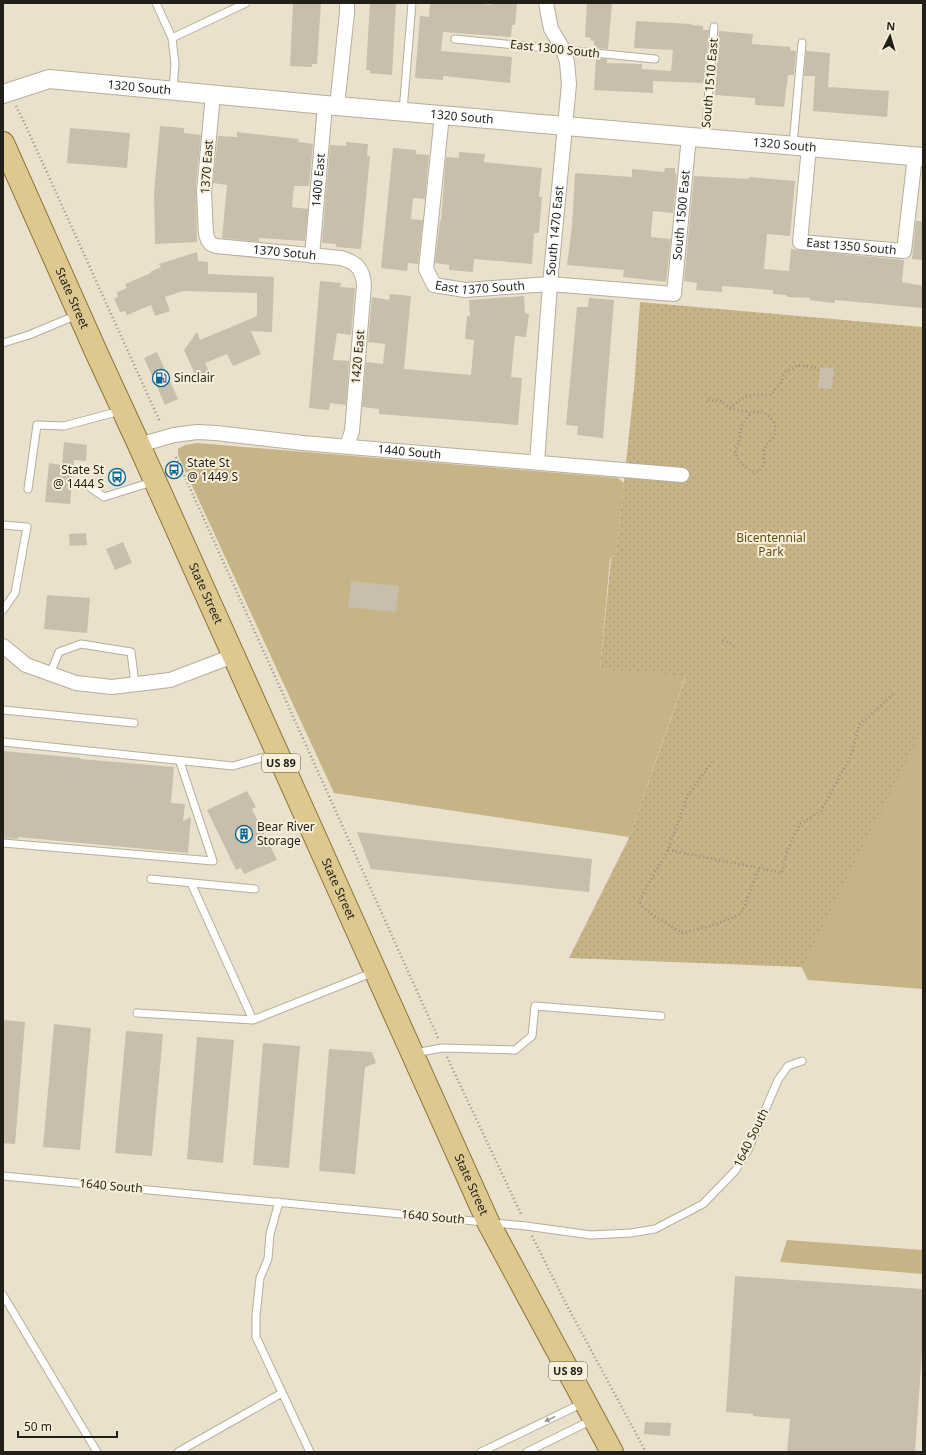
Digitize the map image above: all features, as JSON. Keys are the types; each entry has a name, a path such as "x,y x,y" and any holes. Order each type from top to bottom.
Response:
{"main road":[{"name":"State Street","path":"3,143 122,411 139,445 488,1222 612,1452"}],"street":[{"name":"1400 East","path":"312,256 331,105 347,13 347,3"},
{"name":"South 1470 East","path":"537,462 550,284 569,84 567,62 563,49 551,29 546,3"},
{"name":"1320 South","path":"10,100 49,78 331,105 919,157"},
{"name":"1370 East","path":"208,240 205,226 204,192 213,94"},
{"name":"East 1370 South","path":"442,115 426,269 434,285 466,290 550,284 674,294"},
{"name":"South 1500 East","path":"674,294 697,137"},
{"name":"East 1350 South","path":"801,146 800,242 904,251 919,157"},
{"name":"1370 Sotuh","path":"208,240 211,244 216,246 349,260 360,268"},
{"name":"1420 East","path":"347,446 352,431 364,285 363,273 360,268"},
{"name":"1440 South","path":"139,445 165,437 197,432 216,433 682,475"},
{"path":"3,646 26,665 76,683 112,687 170,680 233,656"}],"lane":[{"path":"156,3 172,38 175,64 173,90"},
{"path":"172,38 246,3"},
{"path":"403,111 412,3"},
{"name":"South 1510 East","path":"697,137 714,28"},
{"name":"East 1300 South","path":"455,39 654,59"},
{"path":"801,146 802,43"},
{"path":"3,343 28,335 79,314"},
{"path":"28,489 37,425 64,426 122,411"},
{"path":"92,488 104,497 154,481"},
{"path":"3,525 27,527 15,592 3,610"},
{"path":"50,674 59,652 81,644 131,652 135,684"},
{"path":"3,710 134,722"},
{"path":"3,742 180,762 233,766 277,753"},
{"path":"3,843 213,861 180,762"},
{"path":"151,879 255,889"},
{"path":"191,883 253,1020"},
{"path":"136,1013 253,1020 375,972"},
{"path":"412,1054 442,1048 515,1050 532,1036 535,1006 661,1016"},
{"name":"1640 South","path":"3,1176 488,1222 591,1235 631,1233 655,1229 703,1204 735,1171 744,1155 778,1080 788,1066 802,1061"},
{"path":"279,1202 270,1234 268,1259 260,1278 256,1316 256,1337 310,1452"},
{"path":"3,1295 97,1452"},
{"path":"178,1452 282,1393"},
{"path":"481,1452 589,1411"},
{"path":"527,1452 589,1411"}],"path":[{"path":"10,100 25,124 160,422"},
{"path":"730,408 740,400 755,393 771,395 780,384 786,372 797,365 814,367 819,370"},
{"path":"708,400 720,401 736,410 746,410 752,413 760,411 767,414 775,425 776,432 764,448 764,464 759,471 755,472 746,469 740,463 735,450 740,443 741,428 752,413"},
{"path":"176,457 442,1048 526,1226 646,1452"},
{"path":"723,640 736,647"},
{"path":"668,850 782,873 787,851 800,824 821,811 851,756 859,725 894,693"},
{"path":"712,762 688,795 668,850 639,901 647,911 682,933 714,925 741,914 759,868"}],"green space":[{"name":"Bicentennial Park","path":"640,302 923,327 923,730 802,967 569,958 628,840 686,676 600,669 611,559 616,555 634,388"},
{"path":"197,443 618,478 624,483 616,555 610,559 600,669 686,675 629,837 334,793 178,455 178,449 185,445"},
{"path":"923,725 923,989 808,980 797,958"},
{"path":"787,1240 923,1250 923,1274 780,1262"}],"building":[{"path":"293,3 321,3 317,64 312,64 312,67 290,66"},
{"path":"370,3 396,3 392,75 370,73 370,70 366,70"},
{"path":"430,3 473,3 491,5 491,3 517,4 515,25 512,25 511,37 443,32 441,51 512,57 510,83 443,76 443,80 415,78 420,16 429,17"},
{"path":"587,3 612,3 608,49 596,48 594,41 590,40 591,38 585,37"},
{"path":"636,21 691,24 703,26 703,30 709,30 704,83 653,81 653,93 594,90 596,58 607,59 607,63 642,64 642,69 671,71 673,50 634,48"},
{"path":"719,31 753,34 752,44 790,47 790,50 796,51 794,75 788,75 784,107 755,105 755,98 715,95"},
{"path":"806,51 830,53 828,87 889,91 887,117 813,111 815,76 804,76"},
{"path":"160,126 184,128 184,133 201,135 196,183 197,242 155,244 154,193"},
{"path":"70,128 130,133 127,168 67,163"},
{"path":"237,132 299,139 298,142 313,144 309,186 294,186 292,207 308,209 305,241 259,238 259,242 222,238 227,185 213,183 218,136 237,137"},
{"path":"346,142 368,144 367,156 370,156 361,249 336,247 336,244 322,243 330,145 346,146"},
{"path":"393,148 416,150 416,154 429,155 425,199 413,198 411,219 423,220 418,264 408,263 407,271 381,268"},
{"path":"459,152 485,154 484,162 542,168 539,197 542,197 539,233 534,233 532,264 474,259 473,272 449,270 449,265 435,263 441,220 446,157 459,158"},
{"path":"665,168 675,168 675,174 677,174 673,213 653,211 651,237 671,239 666,282 623,277 624,270 567,265 572,226 575,173 632,177 632,169 664,172"},
{"path":"694,176 749,179 749,177 795,181 790,236 767,234 764,269 789,271 791,249 904,260 902,282 923,286 923,308 835,300 835,303 824,302 810,300 810,298 788,297 786,295 773,294 773,290 722,286 722,292 696,290 697,283 684,281"},
{"path":"916,221 923,221 922,260 912,259"},
{"path":"197,252 198,261 208,262 208,274 274,277 272,332 251,331 261,354 233,366 227,354 205,363 211,376 198,381 184,350 197,332 200,340 257,316 257,293 183,291 165,297 170,311 155,316 151,305 127,315 125,311 120,312 114,299 118,297 117,292 127,288 125,284 151,273 150,272 161,267 159,264"},
{"path":"320,281 341,283 340,287 355,288 351,335 337,333 333,360 349,361 346,405 330,403 329,410 309,408"},
{"path":"390,294 411,296 404,369 471,375 474,340 465,339 467,316 470,316 469,300 524,296 525,313 529,314 526,337 515,336 511,377 522,378 518,425 379,414 379,409 362,407 366,362 383,364 385,344 368,342 372,297 389,300"},
{"path":"589,298 614,300 603,438 577,435 578,426 566,425 577,307 588,307"},
{"name":"Sinclair","path":"157,352 178,399 165,405 144,358"},
{"path":"820,367 834,368 832,389 818,388"},
{"path":"64,442 87,445 86,461 74,460 70,504 45,502 49,463 62,465"},
{"path":"86,533 87,545 70,546 69,534"},
{"path":"123,542 132,563 115,570 106,549"},
{"path":"351,581 399,586 396,612 348,607"},
{"path":"47,595 90,598 87,633 44,629"},
{"path":"3,751 174,767 171,803 185,804 183,821 191,817 188,853 18,837 18,839 3,838"},
{"name":"Bear River Storage","path":"247,791 256,807 252,809 277,860 244,874 241,868 236,870 207,810"},
{"path":"357,832 592,859 589,892 371,869"},
{"path":"3,1020 25,1022 15,1144 3,1143"},
{"path":"54,1024 91,1028 80,1150 43,1147"},
{"path":"126,1031 163,1034 152,1156 115,1153"},
{"path":"197,1037 234,1040 223,1163 187,1159"},
{"path":"263,1043 300,1046 289,1168 253,1165"},
{"path":"329,1049 372,1052 376,1063 365,1067 355,1174 319,1171"},
{"path":"735,1276 923,1289 923,1338 915,1452 787,1452 790,1419 726,1412"},
{"path":"645,1422 671,1423 670,1436 644,1434"}],"place":[{"name":"Sinclair","path":"161,378"},
{"name":"State St @ 1449 S","path":"174,470"},
{"name":"State St @ 1444 S","path":"117,477"},
{"name":"Bear River Storage","path":"244,834"}]}
